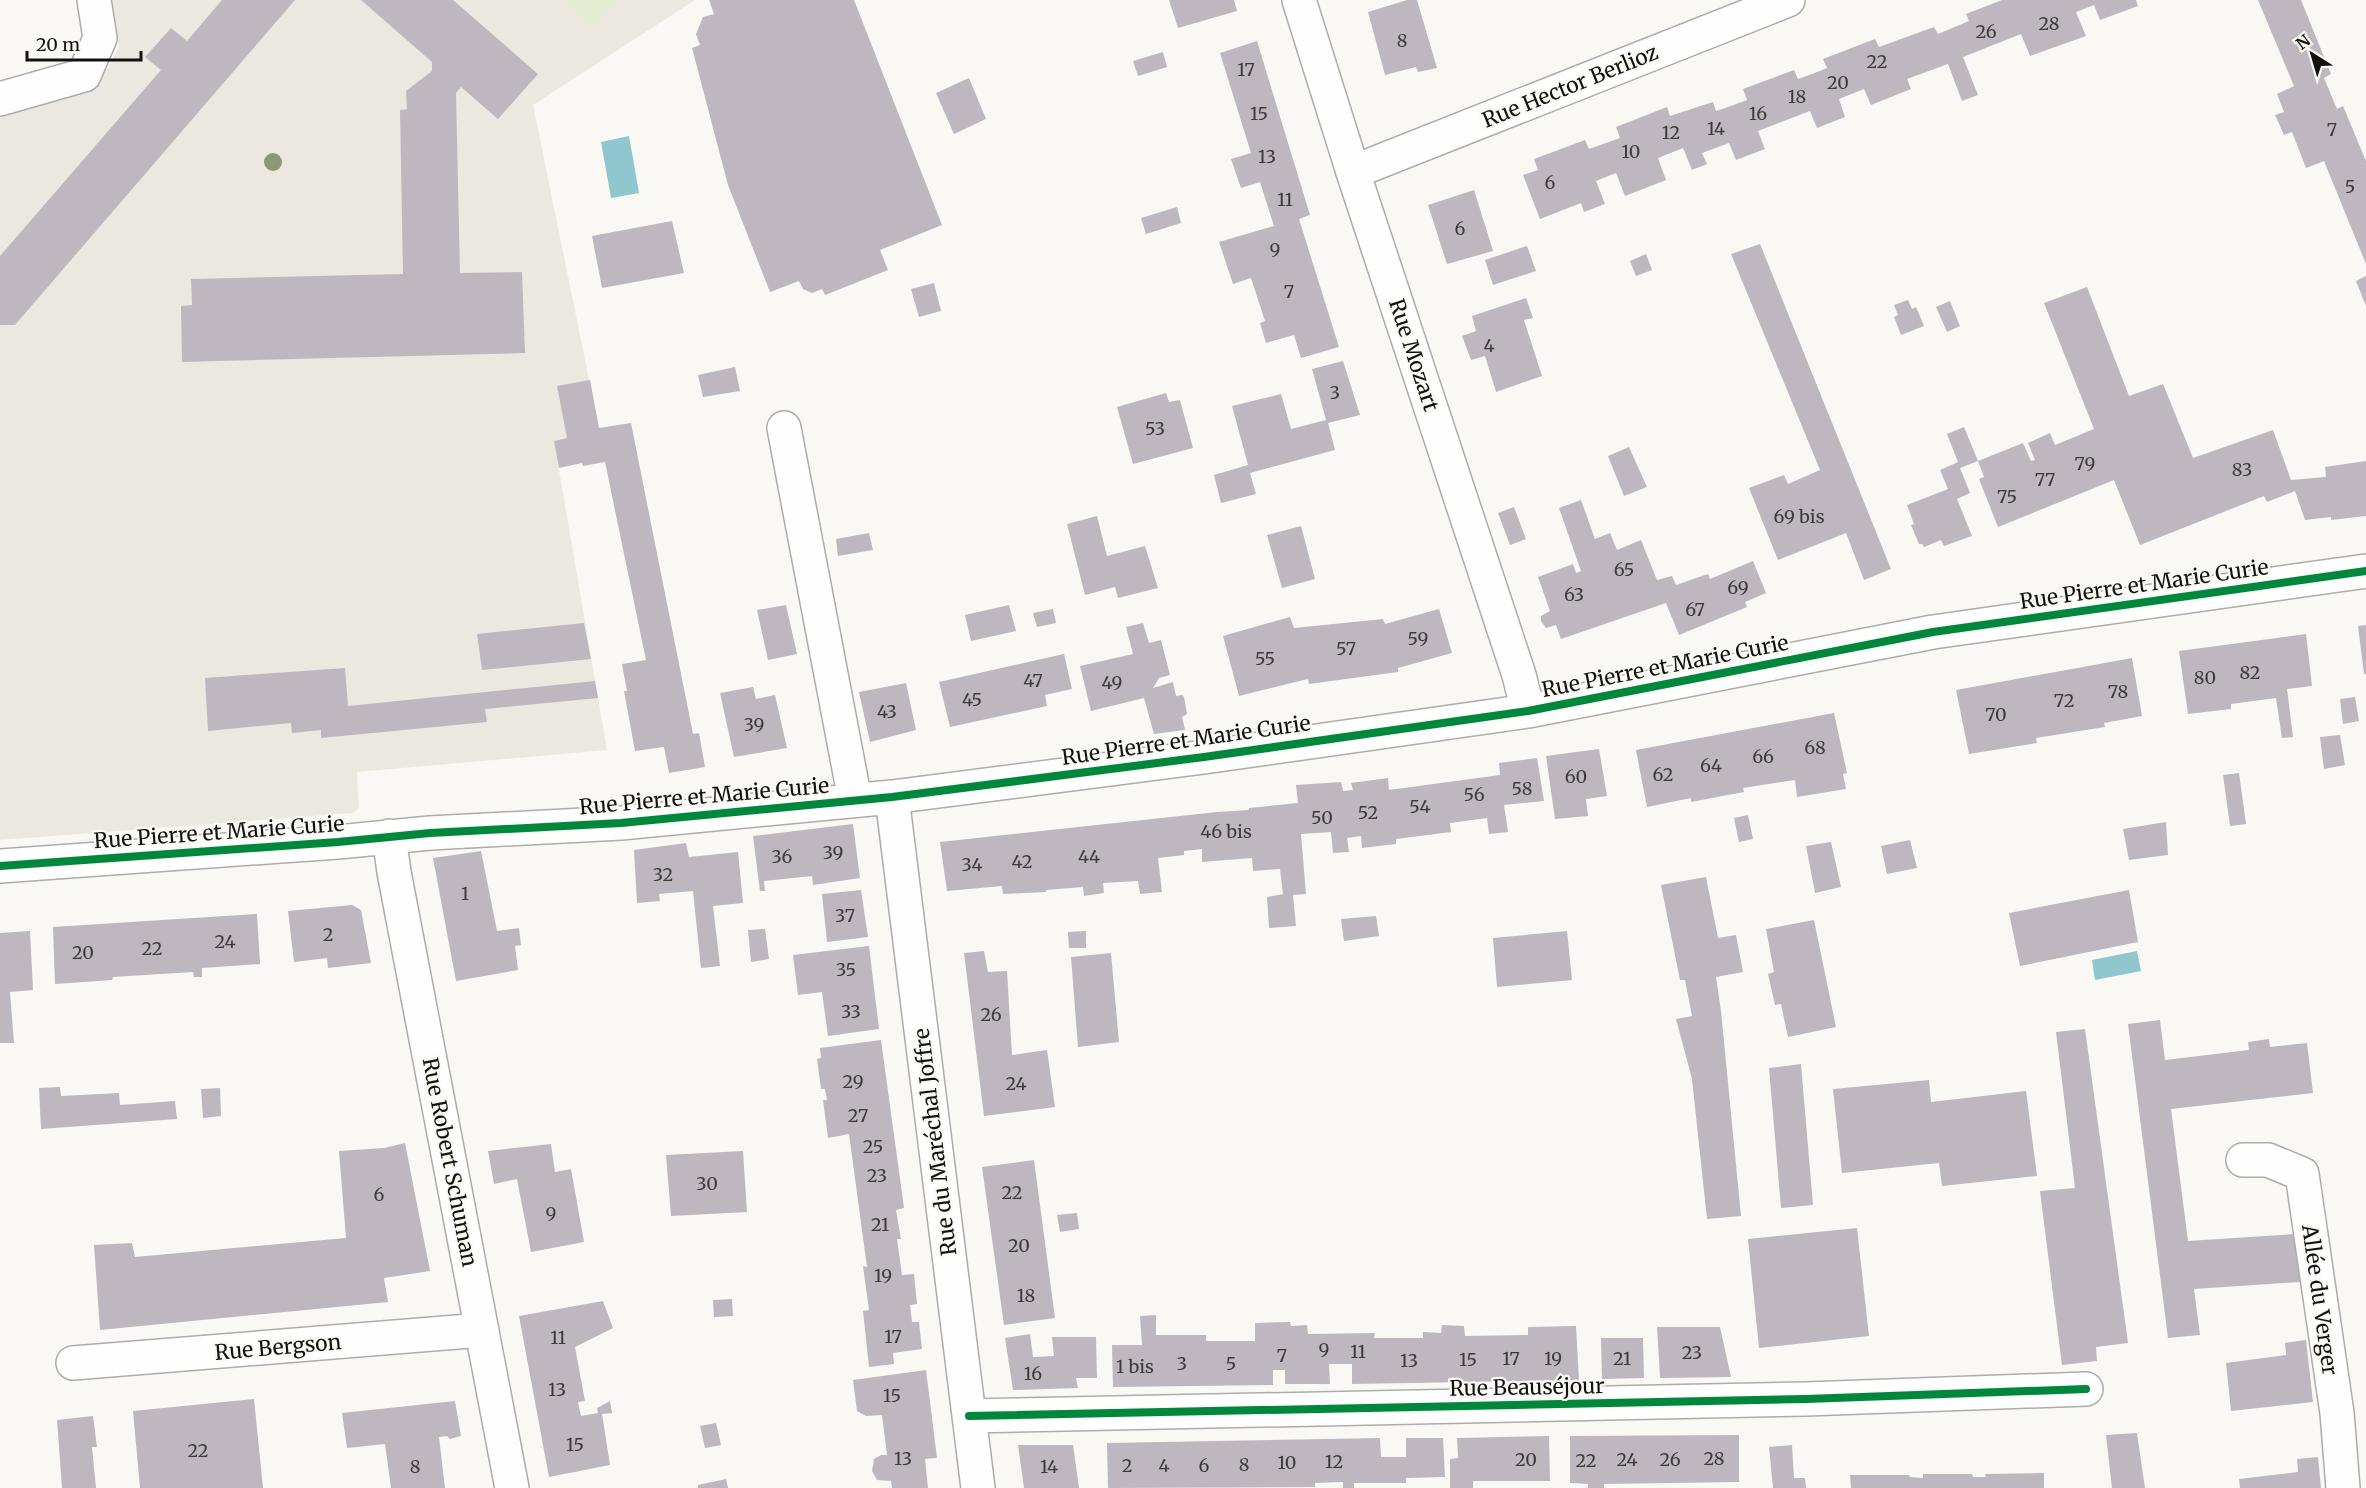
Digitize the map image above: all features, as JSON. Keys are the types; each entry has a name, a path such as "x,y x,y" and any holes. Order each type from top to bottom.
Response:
{"street":[{"path":"0,99 84,75 100,38 94,0"},
{"name":"Rue Mozart","path":"1299,0 1353,172 1516,664 1528,711"},
{"name":"Rue Hector Berlioz","path":"1353,172 1788,0"},
{"path":"784,428 855,800"},
{"name":"Rue Pierre et Marie Curie","path":"0,866 338,842 389,836 621,823 892,797 1204,757 1528,711 1933,632 2366,571"},
{"name":"Rue du Maréchal Joffre","path":"892,797 978,1488"},
{"name":"Rue Robert Schuman","path":"389,836 393,872 512,1488"},
{"name":"Allée du Verger","path":"2243,1160 2268,1160 2302,1174 2337,1413 2343,1488"},
{"name":"Rue Bergson","path":"73,1363 482,1330"},
{"name":"Rue Beauséjour","path":"969,1416 1806,1400 2086,1389"}],"shaded area":[{"path":"111,0 695,0 533,105 600,433 554,441 607,750 357,772 359,808 353,813 0,840 0,116 95,90 119,48"}],"green space":[{"path":"563,0 616,0 593,26"}],"water":[{"path":"629,136 639,193 611,198 601,142"},
{"path":"2137,951 2141,971 2095,980 2092,960"}],"building":[{"path":"222,0 295,0 15,325 0,325 0,256 161,70 145,57 171,28 187,41"},
{"path":"361,0 453,0 538,74 498,119 461,87 456,93 460,273 522,272 525,353 182,362 181,306 192,305 191,279 403,274 400,110 407,109 406,91 432,71 432,62"},
{"path":"709,0 854,0 942,225 880,250 888,270 825,295 822,289 812,293 803,289 799,281 770,292 728,185 692,48 700,45 696,34 703,17 714,14"},
{"path":"1169,0 1234,0 1237,11 1178,28"},
{"path":"1407,0 1417,0 1437,68 1418,72 1416,67 1385,75 1368,12"},
{"path":"2002,0 2136,0 2138,6 2100,20 2094,5 2076,12 2086,36 2030,56 2021,34 1963,57 1978,95 1962,101 1948,64 1907,79 1911,89 1871,105 1864,89 1839,99 1845,117 1817,128 1810,111 1758,131 1765,149 1736,160 1729,143 1702,153 1707,164 1692,170 1683,148 1658,158 1666,180 1625,196 1616,173 1596,181 1605,204 1584,212 1581,203 1540,219 1523,175 1538,170 1534,159 1585,140 1589,149 1620,138 1616,127 1667,107 1670,116 1713,102 1716,111 1731,106 1747,100 1743,89 1794,70 1798,79 1812,74 1827,68 1823,59 1875,39 1879,47 1934,27 1938,34 1969,21 1966,14"},
{"path":"2258,0 2301,0 2331,74 2324,78 2337,109 2343,106 2366,161 2366,264 2324,161 2306,168 2292,132 2284,135 2275,115 2284,112 2277,94 2294,86"},
{"path":"1257,41 1310,215 1299,219 1339,347 1301,358 1294,335 1266,343 1260,323 1265,321 1251,278 1233,284 1219,242 1274,226 1260,182 1241,188 1231,159 1251,153 1220,53"},
{"path":"1163,52 1167,67 1138,76 1133,61"},
{"path":"969,78 986,119 954,134 936,93"},
{"path":"1474,190 1493,251 1447,264 1428,205"},
{"path":"1177,207 1181,223 1146,234 1141,218"},
{"path":"672,221 684,273 602,288 592,236"},
{"path":"1760,244 1891,569 1864,580 1846,533 1778,560 1749,488 1784,475 1788,484 1820,470 1731,254"},
{"path":"1527,246 1536,271 1493,285 1485,260"},
{"path":"1646,254 1652,270 1636,276 1630,261"},
{"path":"2366,276 2366,306 2356,281"},
{"path":"934,283 941,311 919,317 911,289"},
{"path":"2087,287 2129,396 2163,384 2193,458 2273,430 2291,480 2326,477 2325,467 2366,461 2366,516 2305,520 2295,491 2267,502 2264,496 2140,545 2114,480 1998,527 1979,479 1984,477 1978,461 2023,443 2031,461 2035,460 2028,443 2050,433 2055,445 2094,429 2044,303"},
{"path":"1526,298 1533,318 1524,320 1542,376 1496,392 1485,356 1471,360 1462,336 1476,331 1472,316"},
{"path":"1908,300 1912,309 1916,307 1924,326 1901,335 1894,317 1898,315 1894,305"},
{"path":"1950,301 1960,326 1947,332 1936,307"},
{"path":"1343,361 1360,415 1328,423 1335,450 1250,473 1256,494 1221,503 1214,475 1248,465 1232,406 1281,394 1291,429 1326,420 1312,369"},
{"path":"735,367 740,391 703,397 698,375"},
{"path":"590,380 599,428 631,423 693,734 699,733 705,767 669,773 664,747 635,751 624,691 627,691 622,664 646,660 605,462 583,466 582,463 559,468 554,441 567,438 557,386"},
{"path":"1166,393 1169,402 1180,400 1193,448 1133,464 1117,407"},
{"path":"1964,427 1978,461 1960,468 1970,493 1957,499 1972,536 1944,546 1941,540 1924,547 1919,544 1911,525 1914,524 1907,505 1948,489 1940,470 1958,462 1947,434"},
{"path":"1629,447 1647,487 1624,496 1608,456"},
{"path":"1581,500 1595,539 1610,533 1617,550 1641,540 1657,580 1672,576 1676,585 1708,574 1710,579 1753,561 1766,593 1745,602 1747,607 1679,635 1666,603 1561,639 1556,625 1546,628 1541,621 1541,616 1550,611 1538,577 1573,564 1576,573 1581,571 1559,508"},
{"path":"1514,507 1526,539 1510,545 1498,513"},
{"path":"1097,516 1107,556 1145,546 1158,588 1118,598 1115,587 1085,595 1067,524"},
{"path":"1301,526 1315,579 1282,588 1267,535"},
{"path":"869,533 873,550 838,556 836,539"},
{"path":"786,605 797,654 768,660 757,610"},
{"path":"1009,605 1016,631 971,641 965,615"},
{"path":"1053,609 1056,623 1037,627 1033,613"},
{"path":"1439,609 1452,653 1398,668 1398,672 1309,684 1308,679 1239,696 1223,636 1290,617 1294,628 1383,619 1385,624"},
{"path":"584,623 591,659 482,670 477,634"},
{"path":"1143,623 1149,643 1161,640 1170,675 1159,678 1153,688 1173,682 1176,696 1184,697 1187,714 1182,717 1185,730 1154,734 1144,698 1091,711 1080,666 1133,654 1126,627"},
{"path":"2366,625 2366,674 2364,674 2358,626"},
{"path":"2306,634 2312,686 2287,689 2293,737 2282,738 2276,698 2231,704 2231,709 2188,714 2179,651"},
{"path":"1064,654 1072,689 1045,695 1047,706 950,727 939,682"},
{"path":"2132,658 2142,716 2104,723 2105,727 2036,738 2037,743 1969,754 1956,690"},
{"path":"345,668 348,706 595,681 598,698 485,709 487,722 321,738 321,730 292,733 291,723 208,731 205,678"},
{"path":"906,683 916,730 870,742 859,692"},
{"path":"753,687 756,699 775,695 787,748 734,757 720,693"},
{"path":"2355,697 2359,721 2343,724 2340,699"},
{"path":"1834,713 1847,773 1843,774 1846,789 1797,797 1795,780 1743,788 1744,792 1691,802 1691,798 1647,807 1636,750"},
{"path":"2340,735 2345,765 2324,769 2320,737"},
{"path":"1599,749 1607,796 1586,799 1588,816 1555,819 1546,756"},
{"path":"1537,758 1544,801 1504,805 1508,832 1489,834 1487,818 1450,823 1451,832 1396,839 1396,844 1362,848 1361,836 1347,838 1349,852 1333,853 1331,832 1301,834 1306,894 1293,895 1296,926 1269,928 1267,897 1283,894 1280,869 1253,871 1252,858 1202,862 1202,849 1184,851 1184,855 1158,858 1162,892 1140,894 1138,881 1103,883 1104,893 1084,896 1083,887 1003,894 1002,886 947,891 940,842 1298,803 1296,785 1341,782 1343,791 1353,790 1351,783 1388,778 1389,790 1500,775 1499,763"},
{"path":"2239,773 2246,824 2230,826 2223,775"},
{"path":"1748,815 1753,839 1739,842 1734,818"},
{"path":"2166,822 2168,855 2129,860 2123,829"},
{"path":"853,824 860,878 813,885 812,876 764,881 765,891 760,891 753,836"},
{"path":"1910,840 1917,868 1887,874 1881,846"},
{"path":"1831,842 1841,887 1815,893 1806,846"},
{"path":"686,843 689,857 738,852 743,903 713,906 720,966 701,968 693,891 659,894 660,901 637,903 634,850"},
{"path":"481,851 497,931 519,928 521,945 515,946 518,970 456,981 433,858"},
{"path":"1706,877 1718,938 1736,935 1743,972 1716,977 1741,1216 1707,1219 1692,1079 1676,1019 1692,1016 1685,980 1680,980 1661,885"},
{"path":"861,890 868,937 827,942 822,894"},
{"path":"2129,890 2138,942 2020,966 2009,913"},
{"path":"352,905 361,910 371,963 328,968 327,958 294,962 288,911"},
{"path":"257,914 260,964 202,968 202,977 194,977 193,972 113,977 112,980 55,984 53,927"},
{"path":"1376,916 1379,936 1344,941 1341,919"},
{"path":"1814,920 1836,1027 1788,1037 1781,1004 1775,1005 1768,974 1774,972 1766,929"},
{"path":"765,929 769,959 751,962 748,930"},
{"path":"30,931 33,990 10,992 14,1043 0,1043 0,933"},
{"path":"1086,931 1086,948 1069,948 1068,932"},
{"path":"1567,931 1572,980 1497,987 1493,938"},
{"path":"869,946 879,1029 828,1036 822,992 798,995 793,955"},
{"path":"984,951 988,972 1007,971 1012,1055 1047,1050 1055,1107 984,1116 964,953"},
{"path":"1111,953 1119,1042 1078,1047 1071,957"},
{"path":"2160,1020 2165,1060 2249,1050 2248,1042 2269,1039 2270,1047 2307,1043 2313,1093 2171,1109 2188,1241 2295,1234 2300,1282 2194,1289 2200,1335 2168,1338 2128,1024"},
{"path":"2085,1029 2128,1343 2096,1347 2097,1361 2062,1365 2040,1191 2075,1188 2056,1032"},
{"path":"881,1040 904,1208 896,1210 901,1239 897,1239 902,1275 914,1274 917,1304 910,1305 912,1322 919,1322 922,1349 893,1353 894,1364 869,1367 863,1311 869,1310 863,1266 867,1267 849,1134 828,1138 823,1100 827,1100 825,1089 821,1089 817,1059 821,1058 820,1048"},
{"path":"1801,1064 1813,1205 1781,1208 1769,1068"},
{"path":"1929,1080 1931,1102 2026,1091 2037,1176 1942,1186 1939,1163 1842,1173 1833,1089"},
{"path":"60,1087 61,1096 119,1093 120,1105 175,1101 177,1119 41,1129 39,1088"},
{"path":"220,1088 221,1116 203,1118 201,1089"},
{"path":"405,1143 430,1271 384,1278 388,1302 100,1330 94,1245 132,1243 135,1257 346,1238 339,1151 384,1148"},
{"path":"551,1144 555,1172 571,1169 584,1242 531,1252 517,1179 494,1184 488,1151"},
{"path":"743,1151 747,1212 671,1216 666,1155"},
{"path":"1034,1160 1055,1318 1004,1325 982,1167"},
{"path":"1077,1213 1079,1229 1060,1232 1057,1215"},
{"path":"1857,1228 1869,1336 1759,1348 1748,1239"},
{"path":"732,1299 733,1316 714,1317 713,1300"},
{"path":"603,1301 613,1328 575,1347 585,1401 578,1402 581,1416 598,1413 597,1408 610,1401 612,1413 602,1414 610,1465 549,1477 519,1316"},
{"path":"1156,1315 1156,1335 1206,1335 1206,1341 1255,1341 1255,1323 1290,1322 1291,1326 1307,1325 1308,1334 1375,1333 1374,1338 1423,1338 1423,1332 1441,1333 1442,1325 1464,1326 1465,1336 1528,1335 1528,1327 1576,1326 1579,1380 1352,1384 1352,1364 1329,1364 1330,1384 1285,1384 1285,1370 1273,1370 1273,1385 1113,1387 1112,1345 1142,1345 1140,1316"},
{"path":"1657,1327 1720,1327 1731,1377 1660,1378"},
{"path":"1030,1334 1033,1357 1054,1356 1052,1337 1096,1337 1097,1378 1076,1378 1078,1388 1013,1390 1005,1338"},
{"path":"1601,1338 1643,1338 1644,1378 1602,1379"},
{"path":"2306,1340 2313,1402 2231,1411 2226,1363 2286,1355 2285,1343"},
{"path":"926,1370 937,1458 925,1459 928,1488 892,1488 891,1481 877,1480 872,1471 874,1459 887,1455 882,1415 866,1416 857,1411 853,1380"},
{"path":"254,1399 263,1488 140,1488 133,1411"},
{"path":"455,1401 461,1436 450,1439 447,1436 439,1437 445,1488 391,1488 385,1444 347,1448 342,1413"},
{"path":"93,1416 97,1447 92,1447 96,1488 62,1488 57,1420"},
{"path":"716,1423 721,1445 705,1448 700,1426"},
{"path":"2137,1433 2145,1488 2112,1488 2106,1435"},
{"path":"1739,1435 1739,1482 1604,1484 1604,1488 1588,1488 1588,1484 1570,1483 1570,1436"},
{"path":"1549,1436 1550,1481 1473,1481 1473,1488 1450,1488 1450,1459 1458,1458 1457,1438"},
{"path":"1380,1438 1381,1457 1406,1457 1406,1438 1443,1438 1445,1477 1406,1478 1406,1483 1354,1483 1354,1488 1343,1488 1343,1482 1315,1483 1315,1487 1108,1488 1107,1443"},
{"path":"1018,1445 1073,1445 1079,1488 1024,1488"},
{"path":"1792,1445 1794,1478 1805,1478 1806,1488 1773,1488 1769,1447"},
{"path":"2318,1457 2321,1488 2240,1488 2239,1479 2298,1472 2297,1459"},
{"path":"2044,1473 2044,1488 1851,1488 1850,1475 1909,1475 1923,1478 1923,1474 1972,1474 1973,1477 1986,1477 1985,1474"},
{"path":"726,1479 728,1488 698,1488 698,1485"}],"cycle path":[{"path":"0,866 338,842 430,833 621,823 892,797 1204,757 1528,711 1933,632 2366,571"},
{"path":"969,1416 1806,1399 2086,1389"}]}
